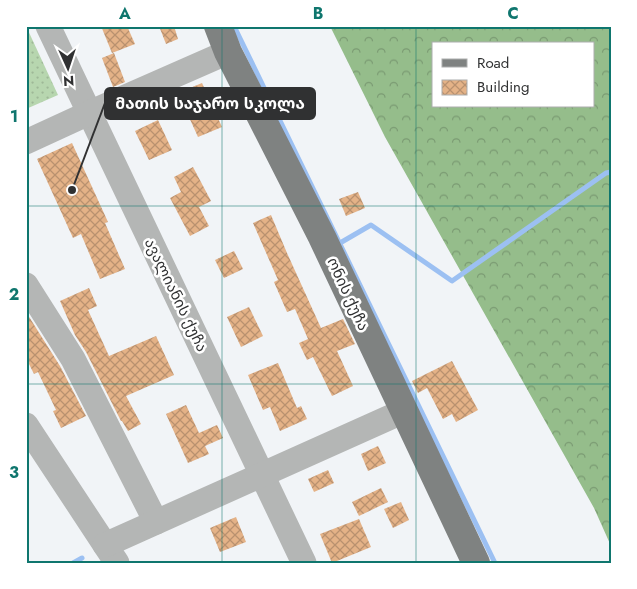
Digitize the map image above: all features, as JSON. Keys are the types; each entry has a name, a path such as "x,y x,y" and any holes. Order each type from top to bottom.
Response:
{"main road":[{"name":"ონის ქუჩა","path":"218,26 228,52 322,237 476,563"}],"street":[{"name":"ავალიანის ქუჩა","path":"48,26 304,563"},
{"path":"26,142 228,52"},
{"path":"26,285 73,359 156,522"},
{"path":"26,424 111,554 156,522 404,412"}],"green space":[{"path":"26,26 58,95 26,109"},
{"path":"330,26 611,26 611,546 594,508 385,137"}],"building":[{"path":"101,26 127,26 135,44 112,53"},
{"path":"159,26 174,26 178,39 166,44"},
{"path":"114,53 125,82 113,87 102,58"},
{"path":"202,83 222,127 198,137 178,93"},
{"path":"158,120 172,150 149,160 135,131"},
{"path":"72,143 108,222 105,223 125,269 100,279 81,234 73,238 37,159"},
{"path":"193,167 211,201 199,207 209,226 190,236 170,198 181,192 174,177"},
{"path":"358,192 365,208 346,216 339,199"},
{"path":"271,215 321,328 343,319 355,344 337,351 353,386 332,396 313,357 307,360 299,343 308,339 295,309 287,312 274,282 278,280 253,223"},
{"path":"234,251 243,269 224,278 215,260"},
{"path":"89,288 97,306 88,310 109,356 156,336 174,375 126,396 141,424 128,431 75,335 60,301"},
{"path":"249,307 263,336 241,347 227,317"},
{"path":"26,312 60,366 86,416 61,428 53,411 56,410 38,372 34,374 26,358"},
{"path":"452,361 478,410 456,422 452,414 443,419 427,388 418,393 412,381"},
{"path":"278,363 297,408 301,406 307,419 280,431 270,407 263,410 248,375"},
{"path":"186,405 199,433 217,425 223,438 205,446 209,454 188,463 166,414"},
{"path":"378,446 386,463 368,471 361,454"},
{"path":"328,470 334,483 314,492 308,479"},
{"path":"381,488 388,502 359,516 352,502"},
{"path":"401,502 409,520 393,528 384,509"},
{"path":"236,517 246,542 220,552 210,528"},
{"path":"359,519 371,547 332,563 320,534"}],"waterway":[{"path":"234,26 495,563"},
{"path":"340,243 371,225 452,281 606,173 611,172"},
{"path":"73,563 82,558"}],"place":[{"name":"მათის საჯარო სკოლა","path":"72,190"}]}
